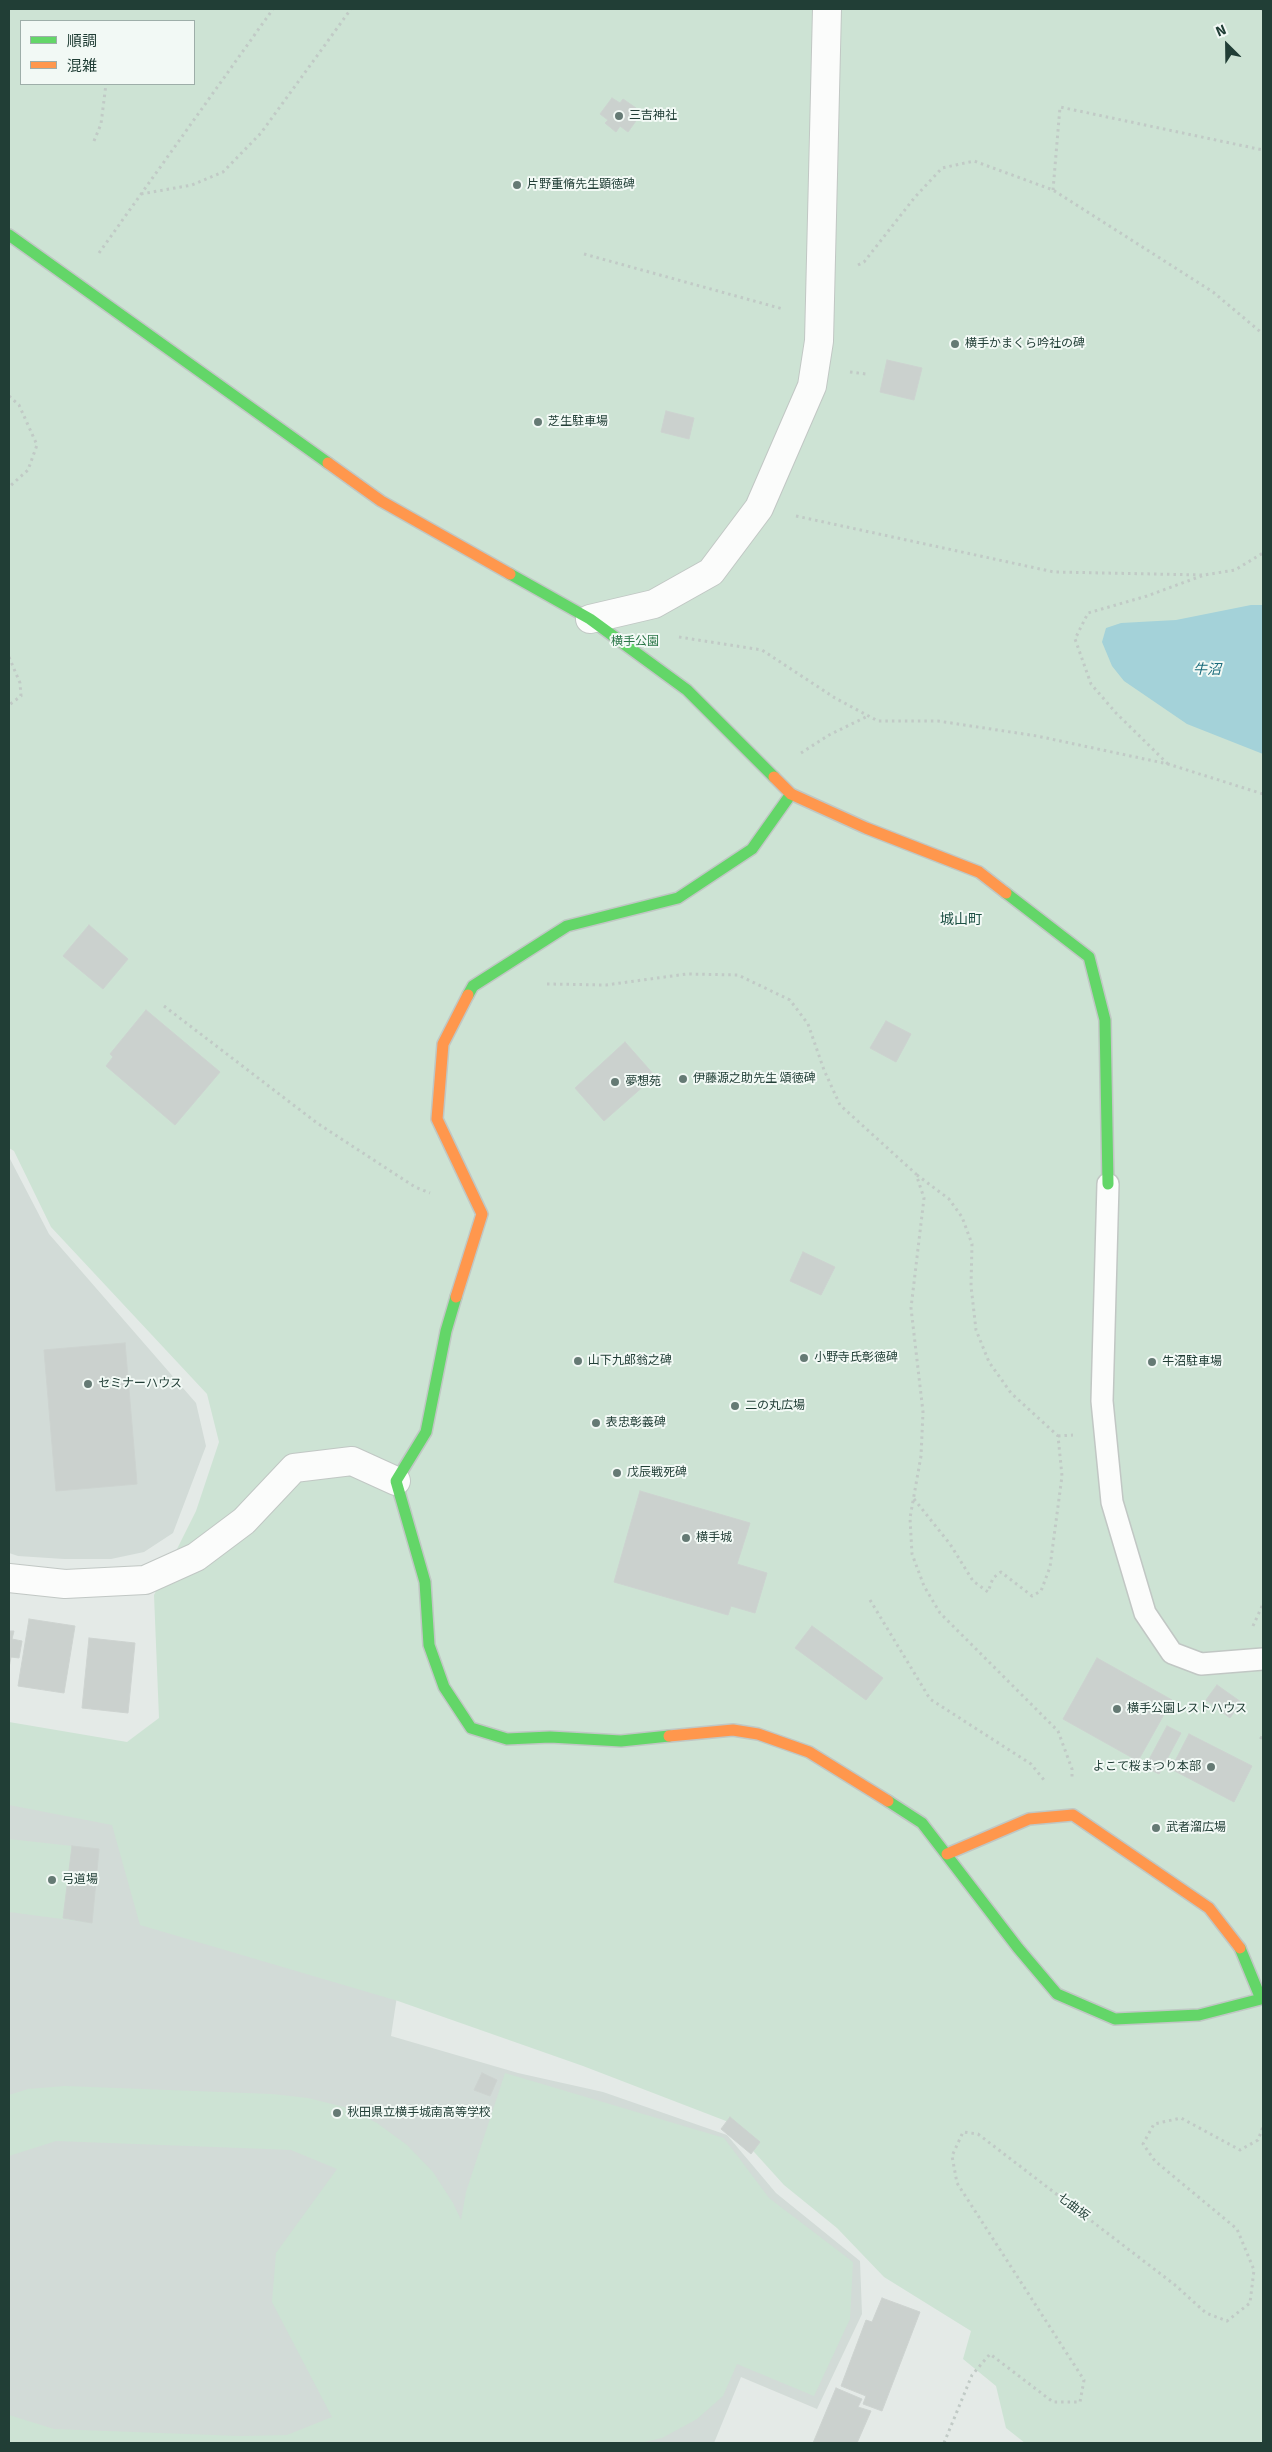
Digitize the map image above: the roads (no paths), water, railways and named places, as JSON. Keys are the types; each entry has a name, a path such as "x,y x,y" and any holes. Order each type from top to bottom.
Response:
{"street":[{"path":"590,619 654,604 711,572 759,508 812,386 819,341 820,319 828,9"},
{"path":"9,235 78,282 381,502 590,619 687,690 791,794 866,828 979,872 1090,958 1105,1020 1108,1184"},
{"path":"791,794 752,849 678,898 567,926 473,986 443,1044 438,1119 482,1214 446,1331 426,1432 396,1481 425,1582 429,1644 444,1688 471,1728 507,1739 550,1737 620,1741 733,1730 758,1734 809,1752 922,1824 1018,1948 1057,1994 1115,2019 1199,2015 1262,1999 1242,1951 1209,1908 1073,1815 1029,1819 947,1854"},
{"path":"9,1578 65,1584 145,1580 196,1558 244,1521 294,1468 352,1460 396,1481"}],"lane":[{"path":"1108,1184 1102,1401 1112,1502 1145,1613 1172,1653 1201,1664 1263,1659"}],"water":[{"name":"牛沼","path":"1251,605 1263,605 1263,754 1187,724 1124,681 1112,666 1102,642 1106,628 1121,623 1176,620"}],"place":[{"name":"三吉神社","path":"619,116"},
{"name":"片野重脩先生顕徳碑","path":"517,185"},
{"name":"横手かまくら吟社の碑","path":"955,344"},
{"name":"芝生駐車場","path":"538,422"},
{"name":"伊藤源之助先生 頌徳碑","path":"683,1079"},
{"name":"夢想苑","path":"615,1082"},
{"name":"小野寺氏彰徳碑","path":"804,1358"},
{"name":"山下九郎翁之碑","path":"578,1361"},
{"name":"牛沼駐車場","path":"1152,1362"},
{"name":"セミナーハウス","path":"88,1384"},
{"name":"二の丸広場","path":"735,1406"},
{"name":"表忠彰義碑","path":"596,1423"},
{"name":"戊辰戦死碑","path":"617,1473"},
{"name":"横手城","path":"686,1538"},
{"name":"横手公園レストハウス","path":"1117,1709"},
{"name":"よこて桜まつり本部","path":"1211,1767"},
{"name":"武者溜広場","path":"1156,1828"},
{"name":"弓道場","path":"52,1880"},
{"name":"秋田県立横手城南高等学校","path":"337,2113"}],"district":[{"name":"城山町","path":"961,920"}],"park label":[{"name":"横手公園","path":"635,642"}]}
